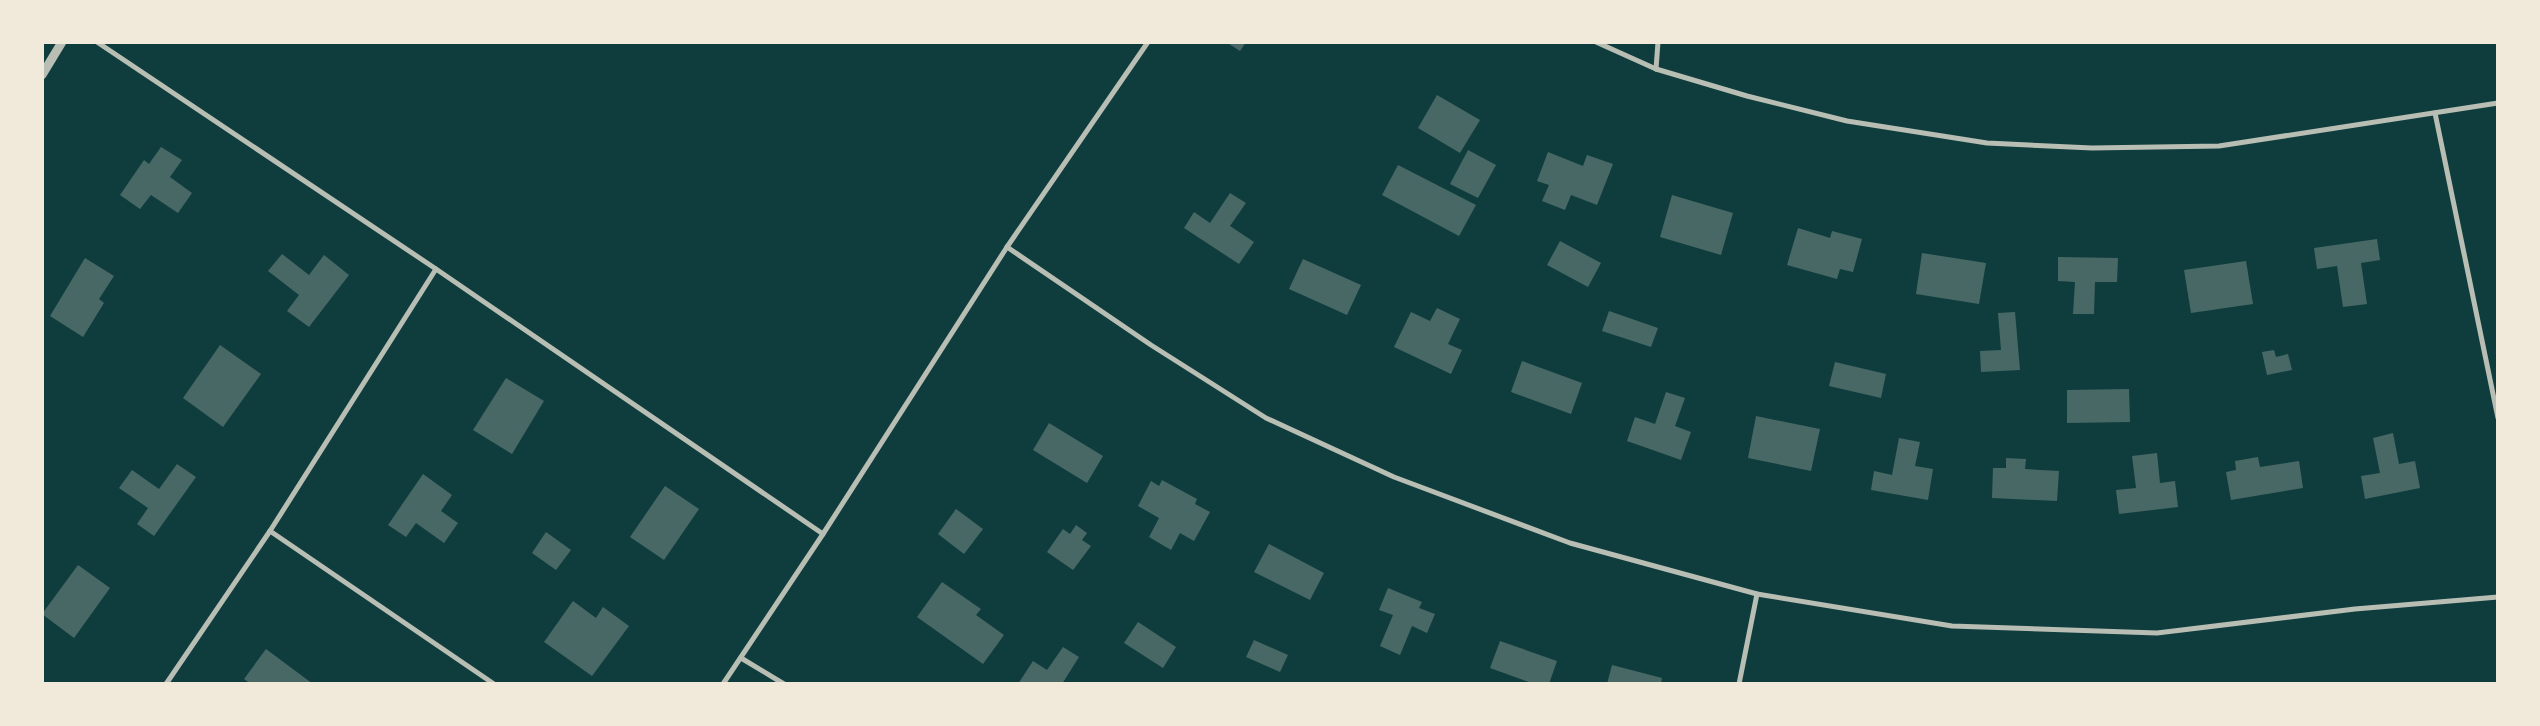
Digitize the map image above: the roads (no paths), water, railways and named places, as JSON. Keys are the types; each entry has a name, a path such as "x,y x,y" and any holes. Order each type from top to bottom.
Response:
{"street":[{"path":"42,74 62,42"},
{"path":"97,42 436,269 823,534"},
{"path":"722,684 823,534 1007,247 1148,42"},
{"path":"1596,42 1656,69 1847,121 1987,143 2092,148 2219,146 2498,103"},
{"path":"1656,69 1658,42"},
{"path":"2435,112 2498,418"},
{"path":"1007,247 1151,345 1266,418 1283,426 1394,477 1570,544 1757,594 1952,626 2157,633 2355,610 2498,597"},
{"path":"166,684 270,531 436,269"},
{"path":"270,531 494,684"},
{"path":"1740,684 1757,594"},
{"path":"741,658 784,684"}]}
